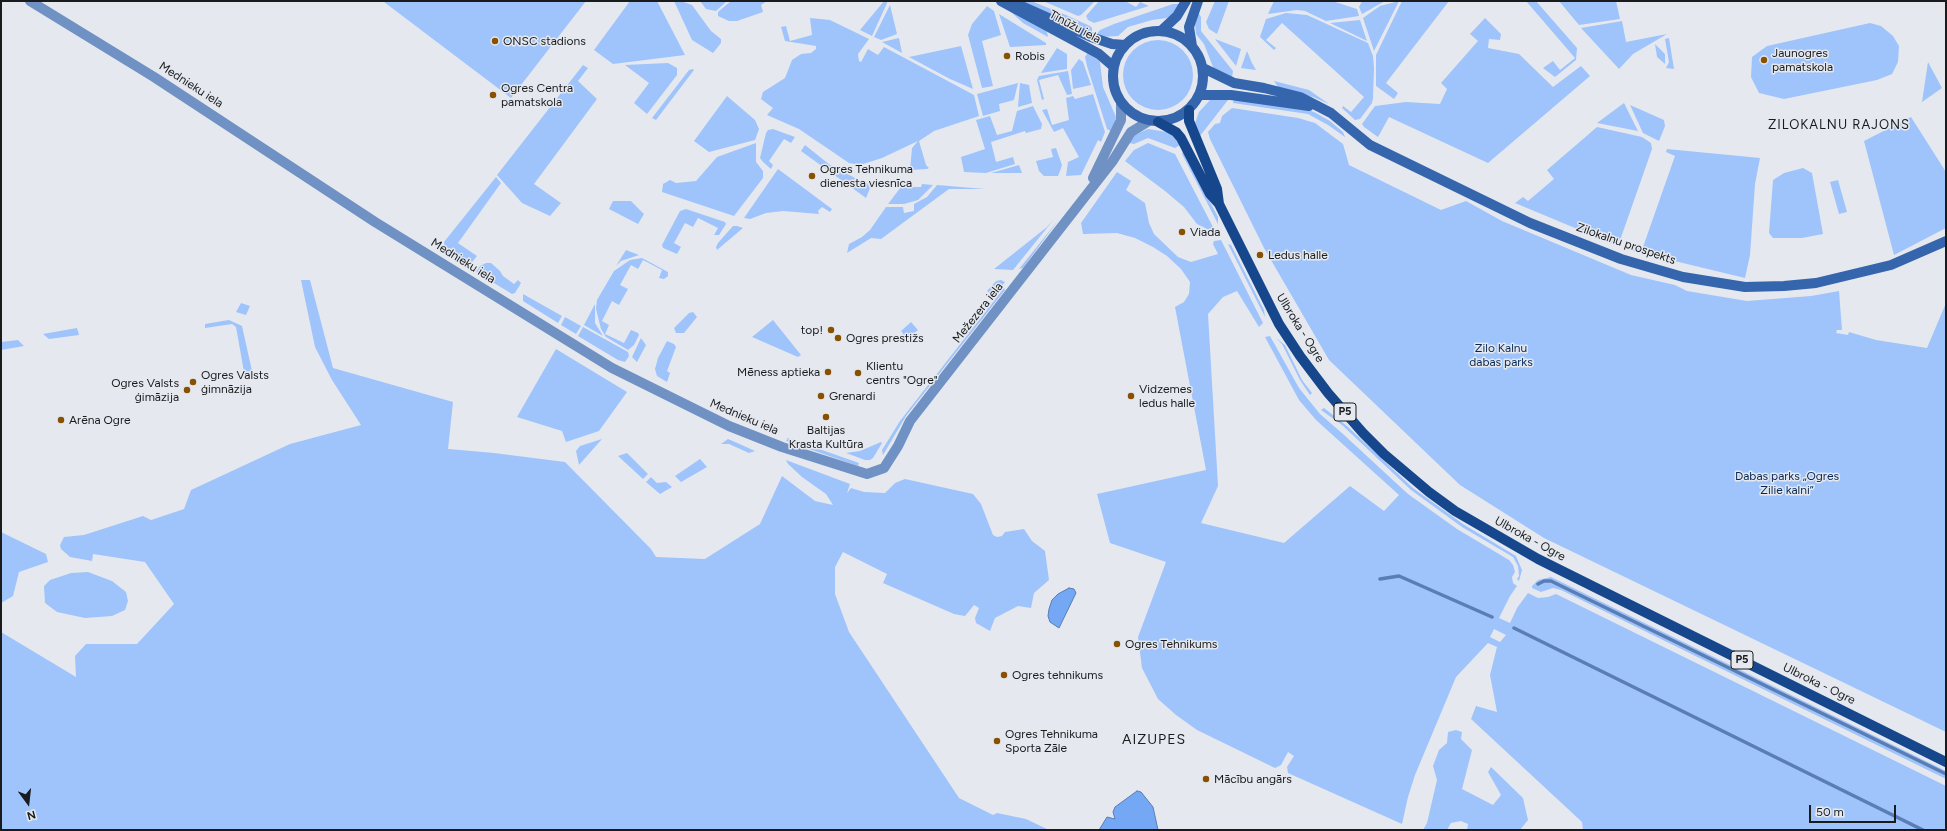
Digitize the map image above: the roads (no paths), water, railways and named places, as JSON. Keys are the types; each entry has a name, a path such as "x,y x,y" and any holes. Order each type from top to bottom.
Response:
{"main road":[{"name":"Tīnūžu iela","path":"1002,1 1099,54 1114,67"},
{"name":"Tīnūžu iela","path":"1010,1 1091,36 1112,44 1125,45"},
{"path":"1161,31 1177,16 1186,1"},
{"path":"1192,46 1189,27 1198,1"},
{"name":"P5","path":"1161,31 1172,33 1183,38 1192,46 1199,56 1204,77 1200,95 1189,110 1180,116 1153,121 1128,111 1115,91 1113,79 1114,67 1118,55 1125,45 1142,34 1161,31"},
{"name":"Zilokalnu prospekts","path":"1203,68 1234,83 1264,88 1300,97 1331,113 1370,146 1530,223 1621,259 1683,277 1745,286 1784,286 1816,283 1891,265 1946,241"},
{"name":"Zilokalnu prospekts","path":"1200,95 1231,95 1322,108"},
{"name":"Ulbroka - Ogre","path":"1189,110 1189,121 1196,142 1217,189 1219,204"},
{"name":"Ulbroka - Ogre","path":"1153,121 1176,132 1181,138 1210,194 1219,204 1279,324 1300,356 1328,393 1363,433 1384,454 1429,492 1455,511 1538,559 1946,762"}],"street":[{"name":"Mednieku iela","path":"30,1 154,77 375,222 635,381 723,423 768,442 867,474 884,468 898,446"},
{"name":"Mežezera iela","path":"1084,198 1114,138 1121,120 1121,102"},
{"name":"Mežezera iela","path":"898,446 910,421 1112,162 1131,132 1153,121"}],"waterway":[{"path":"1380,579 1399,576 1492,617"},
{"path":"1538,584 1544,581 1551,581 1946,774"},
{"path":"1514,628 1923,830"}],"place":[{"name":"ONSC stadions","path":"495,41"},
{"name":"Robis","path":"1007,56"},
{"name":"Jaunogres pamatskola","path":"1764,60"},
{"name":"Ogres Centra pamatskola","path":"493,95"},
{"name":"Ogres Tehnikuma dienesta viesnīca","path":"812,176"},
{"name":"Viada","path":"1182,232"},
{"name":"Ledus halle","path":"1260,255"},
{"name":"top!","path":"831,330"},
{"name":"Ogres prestižs","path":"838,338"},
{"name":"Mēness aptieka","path":"828,372"},
{"name":"Klientu centrs \"Ogre\"","path":"858,373"},
{"name":"Ogres Valsts ģimnāzija","path":"193,382"},
{"name":"Ogres Valsts ģimāzija","path":"187,390"},
{"name":"Grenardi","path":"821,396"},
{"name":"Vidzemes ledus halle","path":"1131,396"},
{"name":"Baltijas Krasta Kultūra","path":"826,417"},
{"name":"Arēna Ogre","path":"61,420"},
{"name":"Ogres Tehnikums","path":"1117,644"},
{"name":"Ogres tehnikums","path":"1004,675"},
{"name":"Ogres Tehnikuma Sporta Zāle","path":"997,741"},
{"name":"Mācību angārs","path":"1206,779"}],"district":[{"name":"ZILOKALNU RAJONS","path":"1839,125"},
{"name":"AIZUPES","path":"1154,740"}],"park label":[{"name":"Zilo Kalnu dabas parks","path":"1501,355"},
{"name":"Dabas parks „Ogres Zilie kalni”","path":"1787,483"}]}
